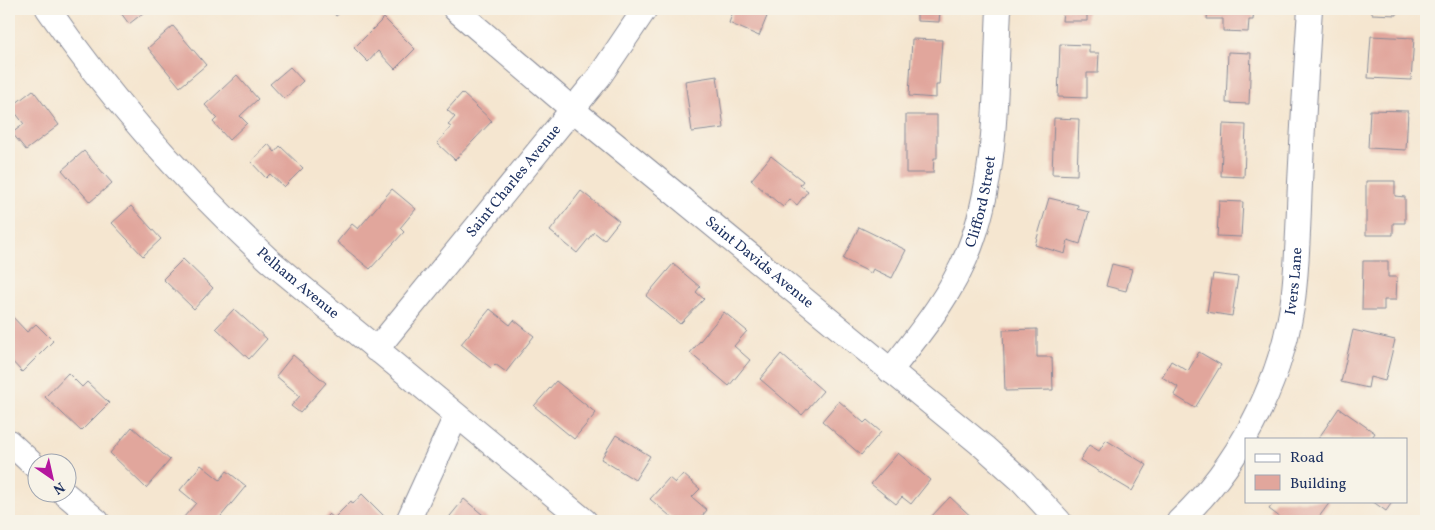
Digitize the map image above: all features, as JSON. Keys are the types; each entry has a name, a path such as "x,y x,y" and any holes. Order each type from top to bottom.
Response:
{"street":[{"name":"Pelham Avenue","path":"48,9 103,84 182,175 269,260 585,521"},
{"name":"Saint Davids Avenue","path":"455,9 572,109 1003,464 1059,521"},
{"name":"Saint Charles Avenue","path":"376,350 599,77 645,9"},
{"name":"Clifford Street","path":"890,371 924,328 954,282 973,240 983,204 992,145 998,9"},
{"name":"Ivers Lane","path":"1179,521 1215,482 1245,437 1270,386 1286,335 1295,283 1310,9"},
{"path":"408,521 456,416"},
{"path":"9,442 28,460"},
{"path":"75,502 97,521"}],"building":[{"path":"118,9 148,9 129,24"},
{"path":"330,9 345,9 336,16"},
{"path":"734,9 770,9 759,36 729,23"},
{"path":"917,9 943,9 940,11 939,22 917,21"},
{"path":"1063,9 1087,9 1087,21 1062,21"},
{"path":"1208,9 1254,9 1253,20 1249,20 1248,32 1223,31 1223,19 1207,19"},
{"path":"1372,9 1397,9 1397,15 1372,14"},
{"path":"384,18 415,49 395,69 378,51 368,62 354,48"},
{"path":"173,26 206,65 180,87 148,48"},
{"path":"1371,36 1414,38 1411,80 1368,78"},
{"path":"912,39 942,40 939,85 936,85 936,98 909,96"},
{"path":"1060,44 1089,45 1089,53 1099,53 1098,73 1087,73 1087,98 1058,97"},
{"path":"1228,52 1251,53 1249,104 1226,103"},
{"path":"9,59 14,67 9,71"},
{"path":"290,67 303,81 284,99 270,84"},
{"path":"237,75 258,99 240,116 247,123 229,140 213,122 217,118 205,105"},
{"path":"717,76 724,128 692,132 685,81"},
{"path":"33,90 59,125 26,150 12,133 24,124 11,107"},
{"path":"462,93 492,121 455,160 437,143 451,127 448,125 455,117 447,110"},
{"path":"1370,110 1408,111 1406,150 1368,148"},
{"path":"906,115 937,115 937,158 934,158 933,173 906,173"},
{"path":"1054,118 1079,119 1077,175 1052,174"},
{"path":"1223,124 1246,125 1244,177 1221,176"},
{"path":"268,144 275,152 280,146 303,168 284,187 270,174 266,178 251,162"},
{"path":"84,151 112,183 90,202 62,170"},
{"path":"771,156 803,181 800,185 808,191 797,205 790,199 783,207 751,180"},
{"path":"1366,181 1395,181 1395,196 1405,197 1405,223 1393,223 1393,235 1366,235"},
{"path":"392,189 416,209 400,228 404,232 370,269 337,242 352,224 358,229"},
{"path":"581,191 619,221 604,240 594,232 577,253 550,231"},
{"path":"1049,198 1078,205 1077,209 1089,212 1080,244 1068,240 1065,254 1035,245"},
{"path":"1219,201 1243,202 1241,237 1217,236"},
{"path":"131,206 161,239 143,256 112,223"},
{"path":"859,227 906,250 892,278 873,269 871,273 843,259"},
{"path":"183,259 213,288 194,309 163,279"},
{"path":"1363,261 1388,261 1388,277 1397,277 1396,300 1384,300 1384,310 1362,310"},
{"path":"673,264 700,287 696,292 704,299 680,324 646,296"},
{"path":"1112,264 1132,269 1126,291 1106,286"},
{"path":"1213,274 1238,277 1232,316 1207,312"},
{"path":"234,309 267,339 249,359 216,328"},
{"path":"490,309 510,325 514,320 534,336 506,372 495,364 491,368 461,344"},
{"path":"724,312 747,331 734,346 750,360 729,386 690,353"},
{"path":"9,313 27,332 36,324 53,341 22,372 9,358"},
{"path":"1037,329 1037,357 1052,357 1053,390 1005,391 1003,330"},
{"path":"1353,330 1395,340 1385,381 1370,377 1368,388 1341,382"},
{"path":"1199,352 1221,365 1195,408 1174,395 1178,387 1162,377 1171,361 1188,371"},
{"path":"781,354 823,391 802,415 760,379"},
{"path":"293,355 326,383 300,413 291,406 300,396 276,376"},
{"path":"68,373 82,387 87,382 109,403 81,431 45,397"},
{"path":"556,381 596,413 574,439 534,406"},
{"path":"839,401 864,423 867,420 881,432 861,455 822,421"},
{"path":"1339,408 1375,433 1372,438 1319,438"},
{"path":"132,427 170,460 146,488 110,453"},
{"path":"616,435 650,456 635,480 601,459"},
{"path":"1106,440 1147,465 1132,491 1080,460 1089,445 1099,451"},
{"path":"898,453 930,480 911,504 902,497 896,504 871,484"},
{"path":"201,465 220,480 227,471 246,486 217,521 187,521 183,518 196,503 180,490"},
{"path":"683,474 700,489 692,497 707,510 698,521 682,521 678,518 676,521 650,499 669,478 675,483"},
{"path":"362,494 389,521 322,521 329,514 334,518 351,501 353,504"},
{"path":"950,497 976,521 927,521"},
{"path":"464,499 489,520 446,521"},
{"path":"1274,502 1330,502 1316,521 1285,521 1269,509"},
{"path":"1373,502 1392,502 1386,511"}]}
